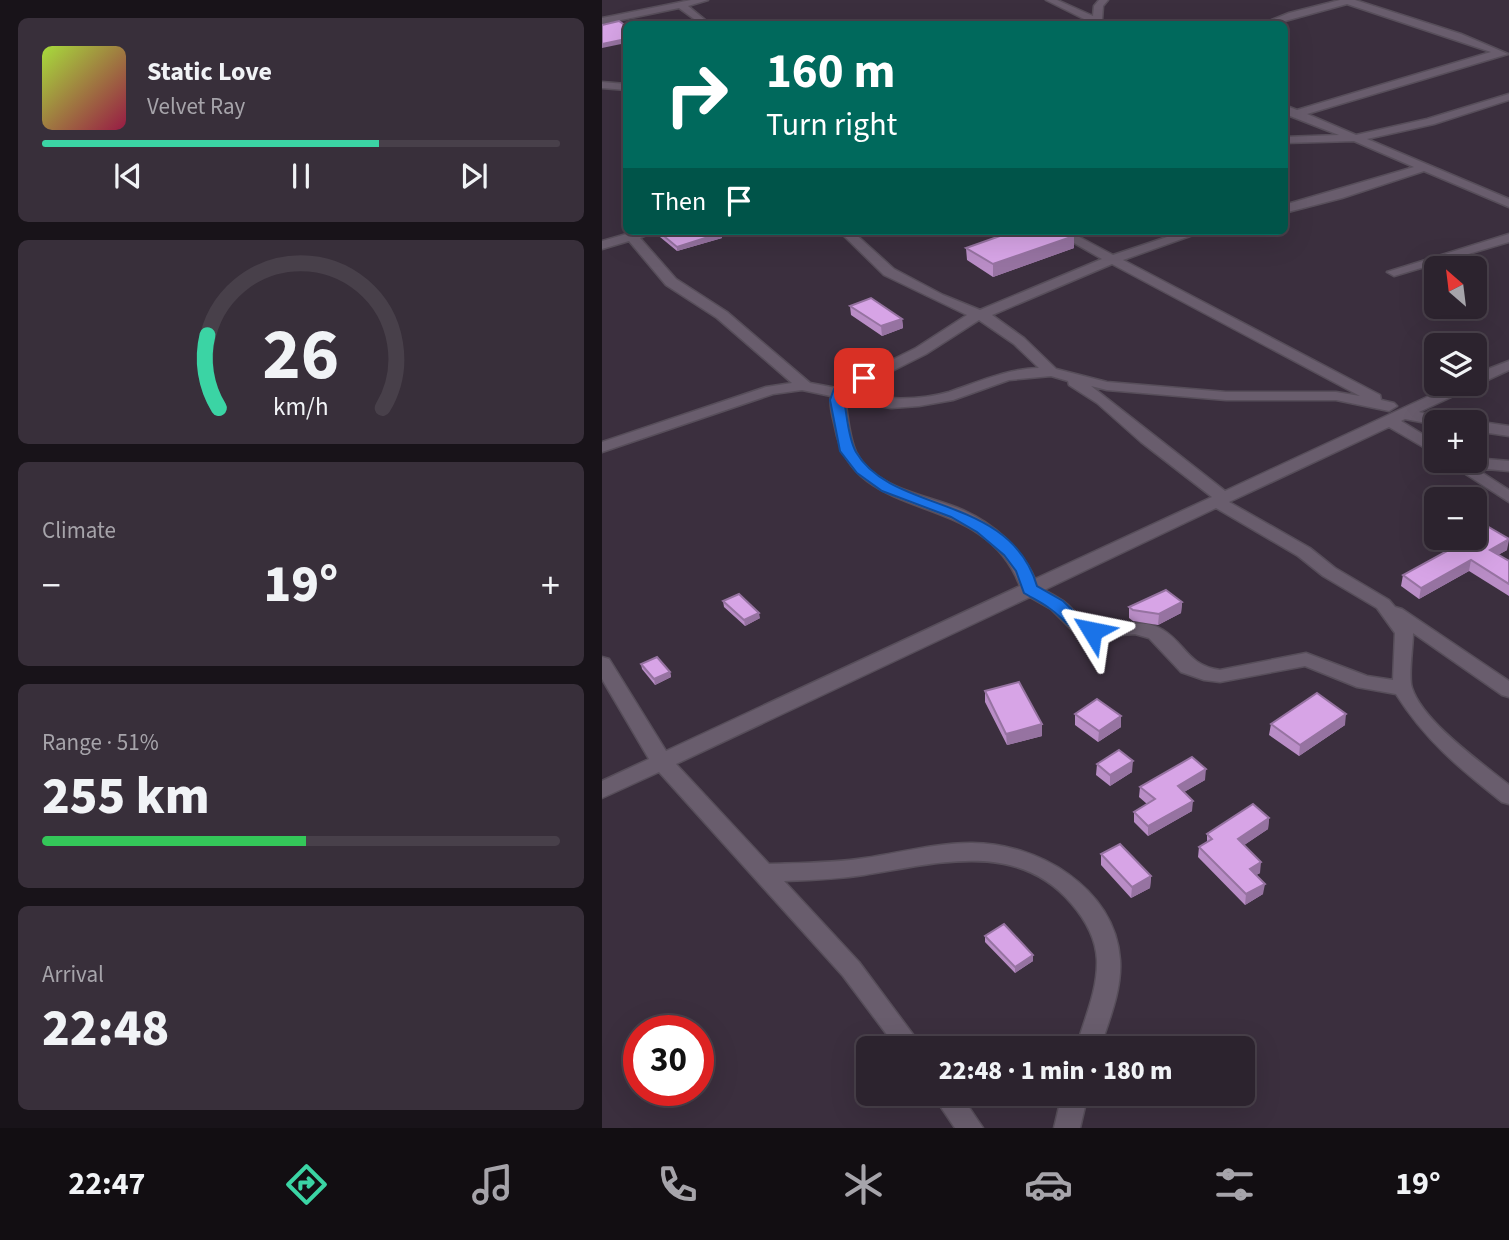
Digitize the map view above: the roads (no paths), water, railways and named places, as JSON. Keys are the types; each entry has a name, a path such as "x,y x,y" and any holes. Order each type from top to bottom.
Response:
{"street":[{"path":"602,21 704,0"},
{"path":"1050,0 1096,21"},
{"path":"1100,21 1099,6 1104,0"},
{"path":"1275,21 1350,0 1504,55"},
{"path":"683,3 703,21"},
{"path":"1482,46 1509,42"},
{"path":"1288,113 1504,55"},
{"path":"602,85 623,87"},
{"path":"1288,140 1356,138 1430,122 1509,97"},
{"path":"1288,113 1356,138 1509,203"},
{"path":"1288,208 1317,203 1355,188 1427,167"},
{"path":"602,244 636,235"},
{"path":"849,235 889,272 938,298 979,315 1019,341 1055,373 1102,400 1219,499 1304,552 1329,572 1384,604 1509,690"},
{"path":"1067,235 1393,413 1424,439"},
{"path":"838,392 921,351 979,315 1157,242 1183,235"},
{"path":"632,236 671,282 722,314 806,387"},
{"path":"1394,272 1509,238"},
{"path":"1487,375 1509,365"},
{"path":"602,447 746,396 771,390 806,387 838,392 862,400 919,401 948,397 1006,376 1055,373 1119,387 1226,396 1336,396 1393,413 1424,418"},
{"path":"838,392 837,400 848,451 862,470 887,488 956,514 983,529 1010,552 1024,570 1030,589 1057,605 1080,627 1107,632 1135,628 1156,634 1188,667 1204,674 1220,676 1306,659 1364,682 1402,688"},
{"path":"602,790 1219,499 1393,413 1436,396"},
{"path":"1487,427 1509,430"},
{"path":"1487,464 1509,466"},
{"path":"1473,473 1509,497"},
{"path":"1384,604 1404,632 1402,688 1420,716 1452,751 1509,796"},
{"path":"602,663 661,761 851,970 902,1036"},
{"path":"763,873 848,869 973,851 1013,857 1055,874 1077,893 1097,922 1108,951 1105,988 1091,1036"},
{"path":"954,1106 970,1128"},
{"path":"1068,1128 1073,1106"}]}
